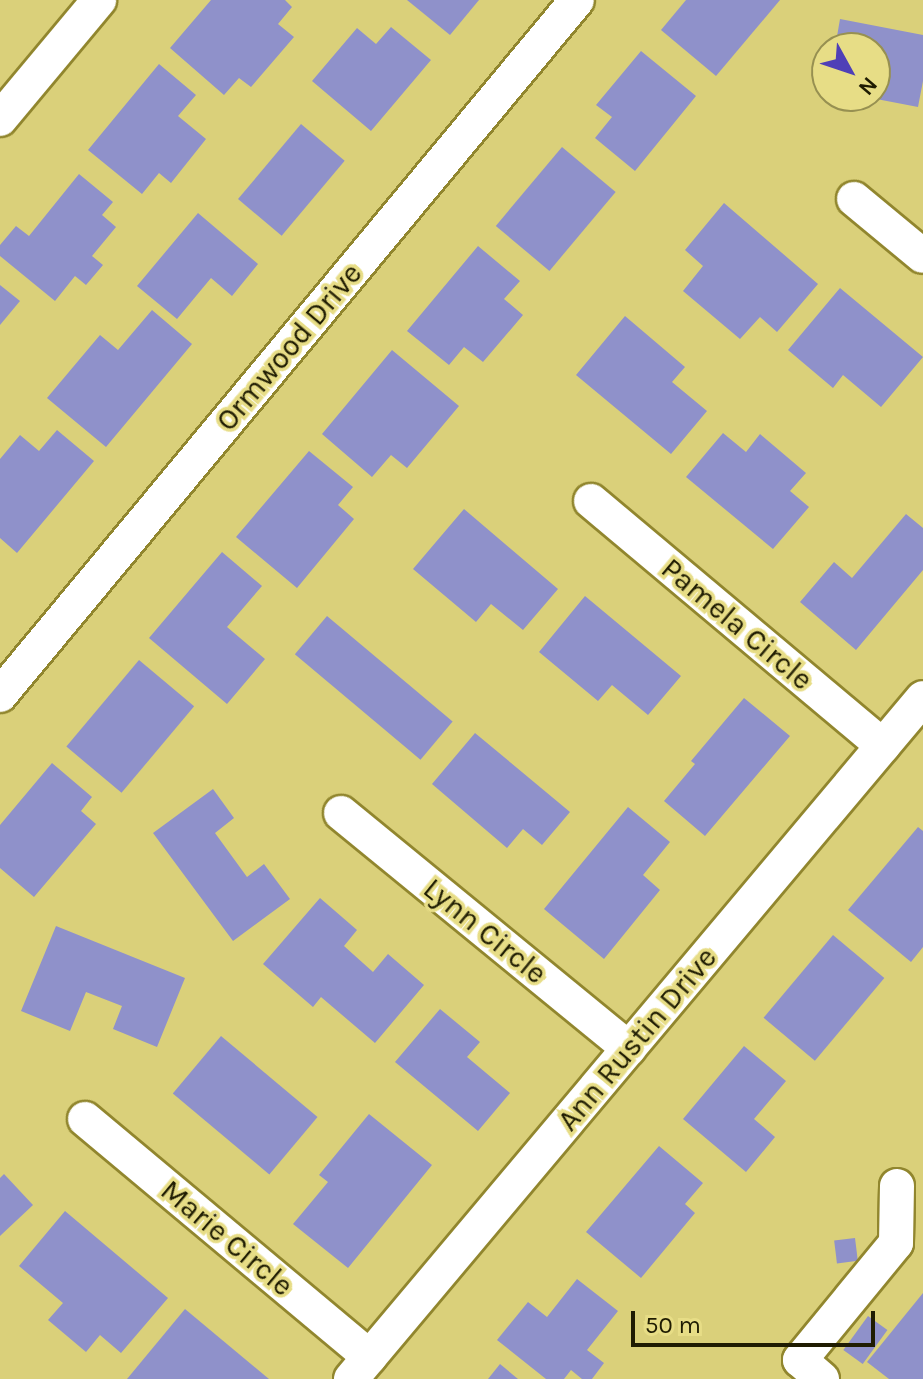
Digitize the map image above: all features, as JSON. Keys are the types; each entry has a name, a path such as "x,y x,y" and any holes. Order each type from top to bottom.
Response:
{"street":[{"path":"0,119 99,0"},
{"name":"Ormwood Drive","path":"0,695 577,0"},
{"path":"854,199 923,256"},
{"name":"Pamela Circle","path":"591,501 883,746"},
{"name":"Ann Rustin Drive","path":"360,1368 923,698"},
{"name":"Lynn Circle","path":"341,813 629,1049"},
{"name":"Marie Circle","path":"85,1119 360,1368"},
{"path":"822,1379 800,1360 896,1243 897,1186"}],"building":[{"path":"211,0 285,0 292,7 278,24 294,37 251,87 239,78 224,95 170,48"},
{"path":"407,0 479,0 450,35"},
{"path":"686,0 780,0 716,76 661,30"},
{"path":"840,19 923,35 923,81 918,107 891,102 891,32 838,32"},
{"path":"391,27 431,60 371,131 312,81 357,28 376,44"},
{"path":"641,51 696,96 635,171 595,138 612,117 596,105"},
{"path":"159,64 196,95 178,116 206,139 171,183 159,173 142,194 88,150"},
{"path":"301,124 345,161 282,236 238,199"},
{"path":"562,147 616,192 549,271 496,226"},
{"path":"79,174 113,202 102,215 116,227 92,256 103,265 86,285 75,276 55,301 0,256 0,245 16,226 29,236"},
{"path":"724,203 818,284 777,332 760,317 740,339 683,291 703,266 685,250"},
{"path":"198,213 258,264 232,296 211,278 177,319 137,286"},
{"path":"478,246 520,281 504,299 523,315 483,362 464,347 449,365 407,331"},
{"path":"0,285 20,301 0,325"},
{"path":"840,288 923,357 881,407 843,375 833,388 788,350"},
{"path":"152,310 192,344 106,447 47,398 100,335 118,350"},
{"path":"625,316 685,367 672,382 707,411 671,454 576,375"},
{"path":"392,350 459,406 407,468 391,455 372,477 322,434"},
{"path":"57,430 94,461 17,553 0,538 0,459 20,435 39,451"},
{"path":"723,433 746,452 760,434 806,473 790,491 809,507 773,549 686,477"},
{"path":"309,451 353,487 338,505 354,519 297,588 236,537"},
{"path":"464,509 558,589 523,630 491,604 476,622 413,569"},
{"path":"906,514 923,528 923,570 856,650 800,602 834,562 852,578"},
{"path":"222,552 262,586 227,627 265,659 227,704 149,638"},
{"path":"585,596 681,676 648,715 612,685 598,701 539,652"},
{"path":"327,616 453,721 420,760 295,654"},
{"path":"139,660 194,706 122,793 66,747"},
{"path":"744,698 790,736 705,836 664,801 695,764 691,761"},
{"path":"475,733 570,812 542,845 523,829 507,848 432,784"},
{"path":"52,763 92,797 81,811 96,824 34,897 0,868 0,825"},
{"path":"213,789 234,818 215,833 247,877 264,864 290,899 233,941 153,833"},
{"path":"628,807 670,842 643,875 660,890 604,959 544,909"},
{"path":"918,827 923,831 923,947 911,962 848,910"},
{"path":"320,898 357,930 344,946 373,972 388,954 424,985 375,1043 321,997 313,1007 263,964"},
{"path":"56,926 185,978 157,1047 113,1029 122,1006 86,992 70,1031 21,1011"},
{"path":"833,935 884,978 815,1061 764,1018"},
{"path":"440,1009 480,1042 467,1057 510,1093 478,1131 395,1062"},
{"path":"221,1036 318,1117 269,1174 173,1093"},
{"path":"744,1046 786,1081 754,1119 775,1137 746,1172 683,1119"},
{"path":"369,1114 432,1165 348,1268 293,1224 328,1182 319,1175"},
{"path":"659,1146 703,1183 685,1204 695,1213 641,1278 586,1232"},
{"path":"4,1174 33,1205 0,1236 0,1178"},
{"path":"65,1211 168,1298 121,1353 100,1335 86,1352 48,1320 63,1303 19,1266"},
{"path":"855,1238 858,1261 837,1263 834,1241"},
{"path":"577,1279 618,1311 587,1350 604,1363 592,1379 582,1379 571,1370 564,1379 546,1379 497,1340 528,1302 547,1317"},
{"path":"923,1293 923,1379 889,1379 867,1362"},
{"path":"185,1309 269,1379 127,1379"},
{"path":"868,1316 887,1330 863,1364 843,1350"},
{"path":"500,1364 518,1379 488,1379"}]}
